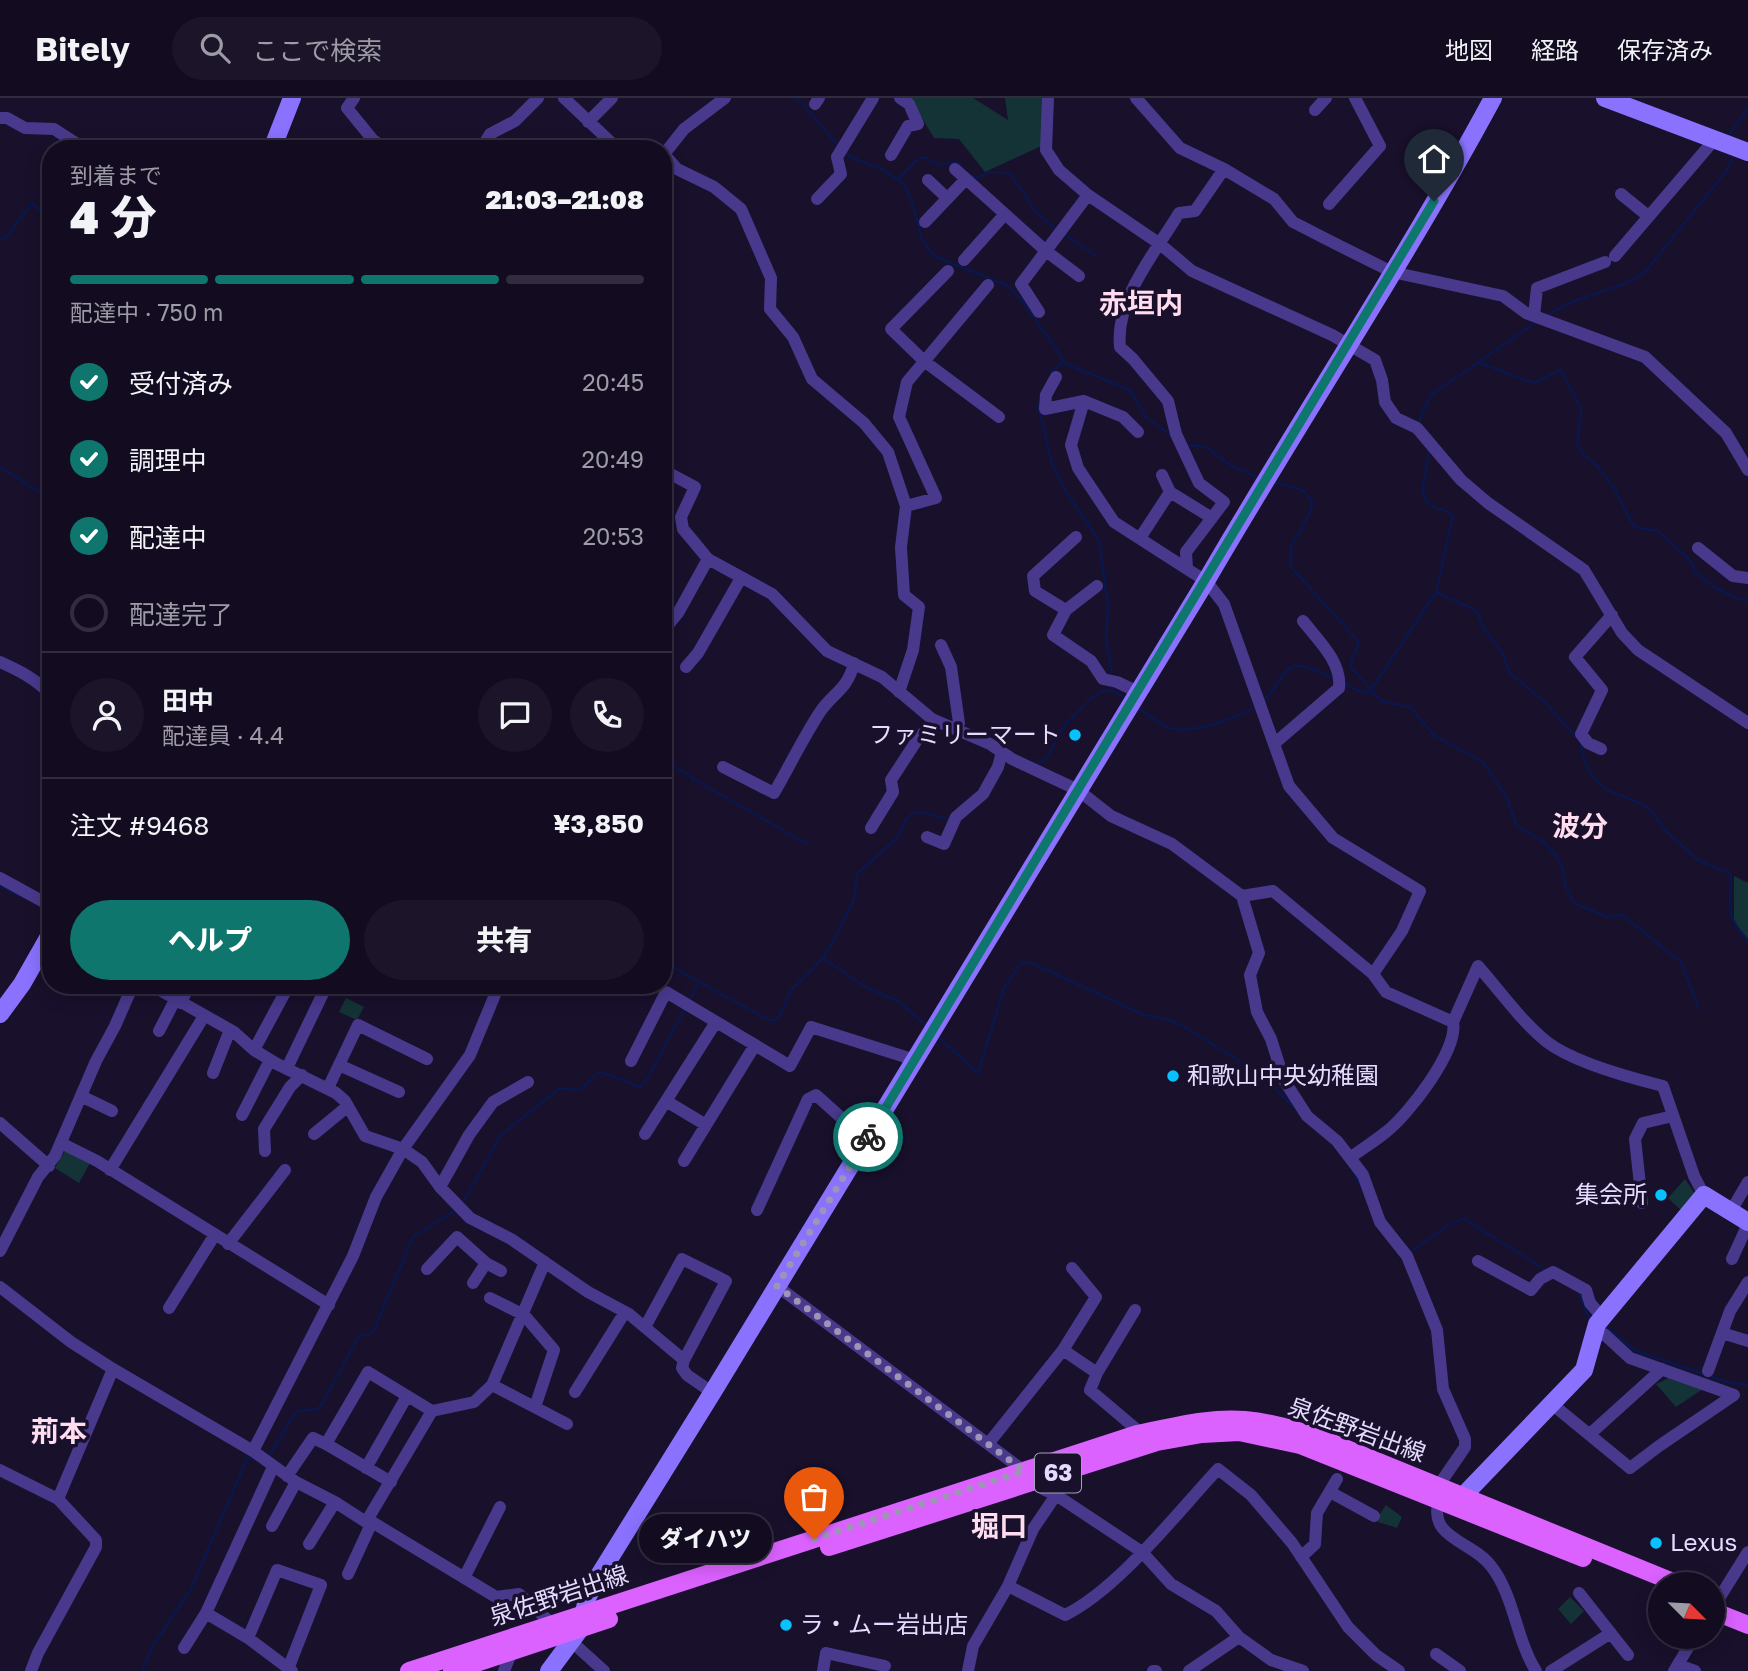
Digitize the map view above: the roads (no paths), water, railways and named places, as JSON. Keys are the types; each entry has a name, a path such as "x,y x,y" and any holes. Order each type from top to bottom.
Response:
{"main road":[{"name":"泉佐野岩出線","path":"409,1671 570,1628 1030,1476 1137,1434 1204,1421 1245,1420 1283,1426 1320,1438 1439,1493"},
{"name":"泉佐野岩出線","path":"1030,1476 1157,1442 1202,1434 1240,1432 1300,1445 1439,1493 1648,1573"},
{"name":"泉佐野岩出線","path":"1460,1501 1648,1583"},
{"path":"1726,1607 1748,1612"},
{"path":"1726,1611 1748,1625"},
{"name":"泉佐野岩出線","path":"452,1671 570,1628"}],"street":[{"path":"276,140 292,98"},
{"path":"354,98 348,108 373,140"},
{"path":"486,140 490,134 514,121 538,98"},
{"path":"564,98 608,140"},
{"path":"588,122 612,98"},
{"path":"672,143 684,129 725,98"},
{"path":"817,200 841,174 836,157 873,98"},
{"path":"891,155 908,126 918,124 909,104 900,98"},
{"path":"1048,98 1046,150 1059,170 1088,195 1160,244 1192,271 1332,335 1374,360 1382,380 1385,402 1396,418 1417,428 1461,480 1488,503 1584,570 1622,633 1638,650 1748,723"},
{"path":"1136,98 1180,148 1224,169 1274,199 1293,222 1392,272 1503,296 1534,316 1646,357 1726,433 1748,470"},
{"path":"1329,204 1380,146 1355,98"},
{"path":"549,1671 598,1577 713,1393 1206,580 1392,272 1493,98"},
{"path":"1605,98 1748,152"},
{"path":"0,118 7,118 25,128 54,129 71,140"},
{"path":"1534,316 1537,288 1610,259 1715,139"},
{"path":"672,163 677,169 714,187 741,209 771,278 770,309 793,337 812,379 864,423 888,452 906,506 901,547 904,595 919,607 913,650 900,692"},
{"path":"955,169 1046,251 1079,276"},
{"path":"1187,569 1186,552 1224,502 1199,483 1176,435 1168,401 1120,347 1119,321 1137,281 1179,213 1195,211 1224,169"},
{"path":"925,222 966,179"},
{"path":"928,180 947,198"},
{"path":"1621,194 1648,216"},
{"path":"1039,313 1021,284 1088,195"},
{"path":"964,260 1006,215"},
{"path":"948,271 891,329 925,361 999,416"},
{"path":"906,506 936,498 899,417 907,382 988,285"},
{"path":"1056,377 1046,395 1045,409 1084,401 1123,417 1139,432"},
{"path":"1084,401 1071,445 1078,468 1114,522 1206,580 1224,604 1289,786 1333,838 1420,891 1402,931 1373,974"},
{"path":"672,475 695,487 681,517 683,529 708,559 772,594 827,650 882,677 936,721 990,744 1007,756 1078,790 1111,816 1172,844 1242,896 1259,953 1251,975 1257,1012 1271,1039 1284,1080 1307,1116 1337,1141 1363,1175 1380,1222 1407,1256 1437,1330 1443,1389 1465,1439 1465,1447 1439,1493 1436,1510 1440,1526 1449,1536 1473,1548 1492,1566 1527,1656 1536,1671"},
{"path":"1162,475 1170,492 1212,518"},
{"path":"1140,538 1170,492"},
{"path":"1066,610 1035,591 1033,576 1076,537"},
{"path":"1698,548 1733,576 1748,578"},
{"path":"672,620 708,559"},
{"path":"686,667 698,653 741,578"},
{"path":"1097,586 1066,610 1053,635 1091,661 1103,679 1138,692"},
{"path":"1601,749 1588,743 1581,734 1602,690 1575,657 1612,615"},
{"path":"1275,743 1339,688 1341,675 1303,621"},
{"path":"941,645 951,667 959,723 957,729"},
{"path":"0,662 34,679 42,687"},
{"path":"723,767 774,793 822,709 840,692 850,677 854,663"},
{"path":"871,828 892,792 891,780 919,737 936,721"},
{"path":"927,837 944,844 956,817 983,794 1007,756"},
{"path":"0,878 42,901"},
{"path":"1242,896 1273,891 1373,974 1386,992 1453,1022"},
{"path":"0,1014 22,984 42,949"},
{"path":"1350,1158 1388,1131 1413,1104 1447,1054 1455,1031 1453,1022 1478,966 1549,1044 1624,1077 1663,1086 1703,1195 1748,1223 1732,1259"},
{"path":"0,1251 37,1177 49,1166 61,1143 129,994"},
{"path":"166,994 230,1030 270,1060 328,1088 345,1101 365,1136 403,1149 422,1162 463,1212 511,1238 587,1292 625,1312 684,1360"},
{"path":"159,1031 183,994"},
{"path":"254,1050 284,994"},
{"path":"287,1068 323,994"},
{"path":"184,1648 206,1613 264,1460 329,1305 354,1256 376,1197 403,1149 470,1055 495,994"},
{"path":"631,1061 665,994"},
{"path":"669,994 790,1066 811,1027 915,1060"},
{"path":"110,1170 204,1016"},
{"path":"645,1134 716,1021"},
{"path":"328,1088 358,1025 427,1059"},
{"path":"213,1073 230,1030"},
{"path":"684,1161 755,1045"},
{"path":"242,1115 270,1060"},
{"path":"339,1065 399,1092"},
{"path":"265,1151 264,1129 290,1087 302,1075"},
{"path":"440,1187 469,1135 493,1102 528,1082"},
{"path":"757,1210 808,1099 816,1095 866,1140"},
{"path":"81,1096 112,1111"},
{"path":"666,1101 706,1125"},
{"path":"314,1134 348,1106"},
{"path":"1642,1203 1635,1139 1643,1123 1673,1115"},
{"path":"0,1123 49,1166"},
{"path":"61,1143 110,1170 329,1305"},
{"path":"228,1244 285,1170"},
{"path":"1731,1212 1748,1182"},
{"path":"1460,1501 1584,1370 1597,1324 1703,1195"},
{"path":"427,1269 457,1237 463,1212"},
{"path":"169,1308 214,1236"},
{"path":"457,1237 486,1263 501,1271"},
{"path":"645,1327 682,1259 726,1281 682,1368 687,1375 713,1393"},
{"path":"1478,1261 1531,1290 1540,1279 1553,1272 1586,1290 1590,1303 1602,1317"},
{"path":"326,1444 368,1372 432,1411 474,1402 492,1385 545,1262"},
{"path":"473,1283 486,1263"},
{"path":"988,1444 1063,1350 1096,1297 1072,1268"},
{"path":"1708,1371 1730,1311 1748,1284"},
{"path":"777,1286 1030,1476 1043,1489 1142,1552 1171,1584 1216,1611 1239,1637 1271,1660 1303,1671"},
{"path":"0,1287 71,1342 291,1479 496,1597 519,1594 570,1628 604,1671"},
{"path":"490,1298 524,1315 554,1350 535,1407"},
{"path":"1135,1310 1097,1373 1090,1390 1135,1427 1137,1434"},
{"path":"575,1392 625,1312"},
{"path":"1722,1333 1748,1341"},
{"path":"1552,1404 1630,1468 1734,1395 1630,1357 1604,1334 1593,1337"},
{"path":"1063,1350 1097,1373"},
{"path":"58,1499 113,1369"},
{"path":"1590,1434 1662,1369"},
{"path":"492,1385 567,1424"},
{"path":"366,1468 407,1396"},
{"path":"348,1574 369,1522 432,1411"},
{"path":"272,1526 291,1479 313,1438 391,1482"},
{"path":"1008,1586 1065,1615 1076,1610 1142,1552 1218,1469 1251,1495 1301,1557 1348,1627 1376,1655 1399,1671"},
{"path":"0,1470 58,1499 96,1539 96,1547 38,1653 31,1671"},
{"path":"1301,1557 1315,1544 1317,1513 1337,1479"},
{"path":"1330,1492 1374,1516"},
{"path":"968,1671 973,1646 1008,1586 1034,1528 1056,1495"},
{"path":"309,1544 335,1502"},
{"path":"464,1578 500,1507"},
{"path":"1726,1586 1748,1552"},
{"path":"206,1613 248,1638 290,1670 321,1585 277,1570 248,1638"},
{"path":"1579,1593 1628,1655"},
{"path":"1550,1671 1611,1633"},
{"path":"1189,1671 1239,1637"},
{"path":"1687,1649 1676,1668 1695,1671"},
{"path":"504,1671 512,1651"},
{"path":"823,1671 826,1653 885,1666"},
{"path":"1436,1654 1460,1671"}],"waterway":[{"path":"795,98 839,146"},
{"path":"1729,135 1748,108"},
{"path":"844,151 849,156 883,170 904,184 922,239 934,256 1008,286 1022,300 1066,364 1130,390 1146,417 1173,437"},
{"path":"898,179 917,160 925,157 939,165 956,162 960,165"},
{"path":"1547,315 1578,300 1624,284 1646,271 1728,169 1732,159"},
{"path":"969,174 976,178 990,172 1010,173 1036,212 1056,229"},
{"path":"0,239 5,239 32,203 42,212"},
{"path":"1065,235 1097,256"},
{"path":"1419,421 1431,395 1535,323"},
{"path":"1051,373 1064,361"},
{"path":"1477,362 1534,383 1561,370 1581,408 1577,444 1581,452 1613,486 1634,527 1658,531 1691,561 1694,571 1714,587 1741,600 1748,600"},
{"path":"1041,399 1038,405 1052,463 1065,490 1099,541 1108,605 1106,642 1112,672"},
{"path":"1188,445 1206,447 1232,466 1260,478"},
{"path":"1344,684 1364,693 1373,687 1436,592 1453,516 1430,505 1424,497 1428,450"},
{"path":"0,467 42,492"},
{"path":"1273,481 1304,491 1312,502 1311,511 1291,547 1291,567 1359,642 1350,666 1381,701 1410,707 1435,736 1482,761 1506,796 1517,826 1542,841 1555,854 1562,866 1566,887 1574,903 1608,917 1622,915 1681,962 1699,1009"},
{"path":"1438,593 1477,611 1483,628 1502,652 1510,673 1545,702 1576,737"},
{"path":"1264,701 1292,667 1306,667 1335,679"},
{"path":"1036,764 1047,758 1063,727 1091,698 1103,691 1114,691 1125,698"},
{"path":"1137,707 1161,724 1179,730 1214,724 1255,707"},
{"path":"1580,742 1587,769 1605,789 1642,804 1666,831 1698,860 1731,874 1732,918 1748,941"},
{"path":"672,765 807,844"},
{"path":"690,1000 699,982 771,1021 778,1018 792,989 823,958 831,945 854,899 857,874 899,836 904,822 912,813 922,812 949,820"},
{"path":"0,886 20,896"},
{"path":"824,959 864,986 901,1003 926,1026"},
{"path":"936,1035 978,1073 1004,988 1021,963 1029,962 1144,1015 1170,1020 1187,1028 1261,1075 1294,1107"},
{"path":"672,966 699,982"},
{"path":"462,1204 501,1135 560,1088 577,1090 601,1072 640,1087 646,1081 685,1009"},
{"path":"1353,1171 1361,1187"},
{"path":"268,1458 293,1416 299,1411 317,1409 322,1404 359,1336 374,1330 413,1237 457,1209"},
{"path":"1409,1253 1464,1218 1545,1270"},
{"path":"1579,1292 1592,1320"},
{"path":"1605,1326 1634,1350 1730,1383 1748,1385"},
{"path":"142,1671 154,1644 191,1589 247,1459 255,1459"}],"place":[{"name":"ファミリーマート","path":"1075,735"},
{"name":"和歌山中央幼稚園","path":"1173,1076"},
{"name":"集会所","path":"1661,1195"},
{"name":"ダイハツ","path":"814,1539"},
{"name":"Lexus","path":"1656,1543"},
{"name":"ラ・ムー岩出店","path":"786,1625"}],"district":[{"name":"赤垣内","path":"1141,303"},
{"name":"波分","path":"1580,826"},
{"name":"荊本","path":"59,1431"},
{"name":"堀口","path":"999,1526"}]}
